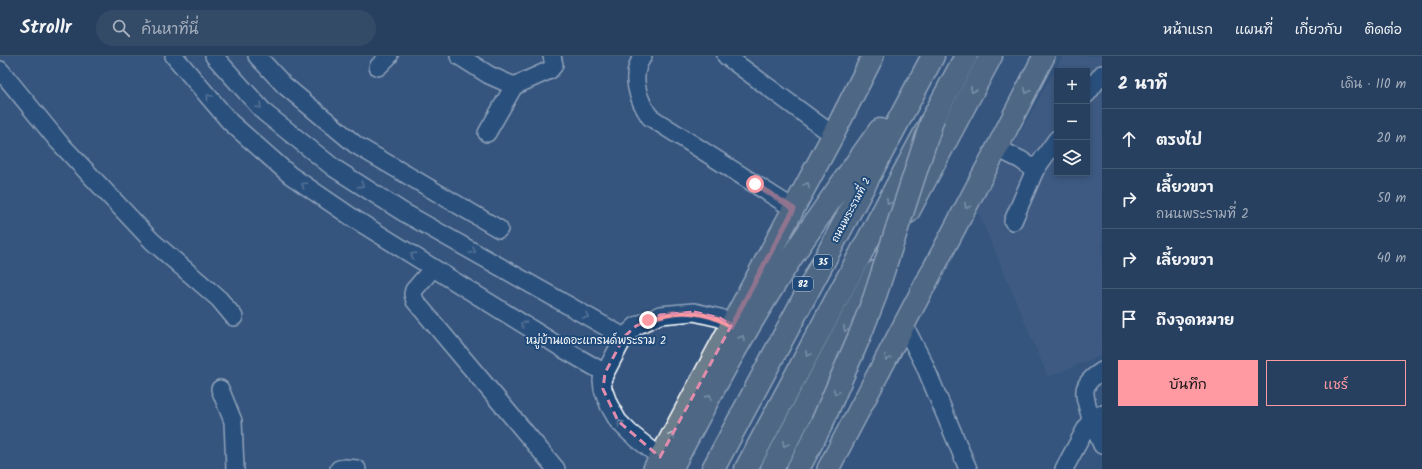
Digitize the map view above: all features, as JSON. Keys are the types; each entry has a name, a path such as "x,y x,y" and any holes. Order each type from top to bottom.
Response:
{"highway":[{"name":"82","path":"705,469 924,56"},
{"name":"ถนนพระรามที่ 2","path":"713,469 933,56"},
{"path":"746,469 966,56"},
{"path":"772,469 991,56"},
{"path":"662,465 722,372 772,287 901,100"},
{"path":"798,469 822,423 860,336 886,263 933,118"}],"main road":[{"path":"662,465 731,326 833,135 873,56"},
{"path":"828,469 1044,56"}],"street":[{"path":"174,56 230,122 290,175 353,218 565,350 605,373"},
{"path":"214,56 265,113 334,168 403,212 624,337"},
{"path":"257,56 284,85 356,146 499,229"},
{"path":"459,56 489,75 514,86"},
{"path":"487,133 514,86 550,70 554,65 552,56"},
{"path":"643,56 639,61 636,76 637,92 642,105 650,117 794,209"},
{"path":"726,56 833,135"},
{"path":"0,70 58,141 147,236 218,299 234,317"},
{"path":"1090,90 1102,74"},
{"path":"1013,221 1035,170 1056,140"},
{"path":"997,148 1021,160 1035,170"},
{"path":"433,268 414,290 413,294 415,301 556,469"},
{"path":"662,465 618,422 609,406 603,389 602,380 605,373 624,337 636,326 660,315 694,312 720,318 731,326"},
{"path":"904,325 924,364 968,469"},
{"path":"1102,371 1091,379 1084,392 1096,416 1102,445"},
{"path":"220,389 233,421 235,469"},
{"path":"1064,469 1096,416"},
{"path":"339,469 357,469"}],"highlighted area":[{"path":"694,312 720,318 731,326 660,457 618,421 603,389 605,373 624,337 636,326 660,315"}],"shaded area":[{"path":"1063,56 1102,56 1102,355 1048,377 977,209 1054,72 1054,176 1090,176 1090,68 1056,68"}],"district":[{"name":"หมู่บ้านเดอะแกรนด์พระราม 2","path":"596,341"}],"route":[{"path":"648,320 660,315 694,312 720,318 731,326 794,209 755,184"}]}
